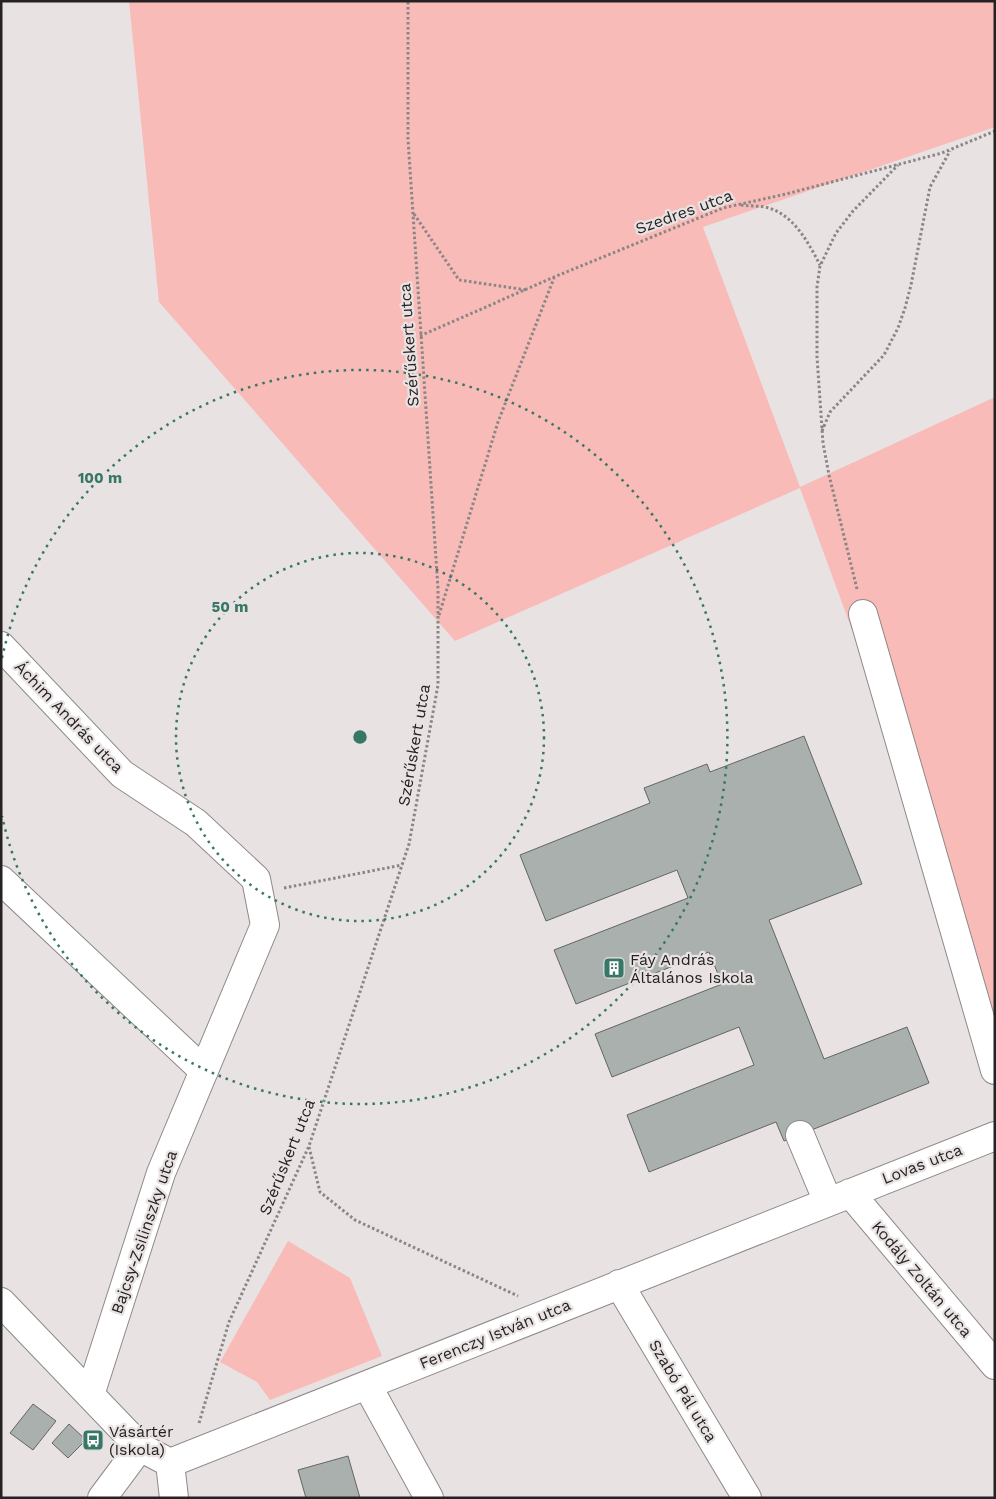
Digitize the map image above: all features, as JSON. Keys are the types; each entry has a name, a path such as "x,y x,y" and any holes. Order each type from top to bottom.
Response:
{"street":[{"path":"863,614 995,1070"},
{"name":"Áchim András utca","path":"1,646 122,774 196,823 257,886"},
{"path":"1,880 204,1071"},
{"name":"Bajcsy-Zsilinszky utca","path":"90,1395 161,1173 265,925 257,886"},
{"name":"Kodály Zoltán utca","path":"800,1135 839,1197 995,1366"},
{"name":"Lovas utca","path":"839,1197 995,1136"},
{"name":"Ferenczy István utca","path":"180,1459 839,1197"},
{"name":"Szabó Pál utca","path":"619,1284 747,1498"},
{"path":"1,1302 140,1447 180,1459 174,1498"},
{"path":"367,1384 429,1498"},
{"path":"102,1498 140,1447"}],"path":[{"name":"Szérűskert utca","path":"180,1459 229,1322 309,1146 409,844 438,685 438,589 408,139 408,1"},
{"name":"Szedres utca","path":"420,336 554,277 724,208 950,150 995,131"},
{"path":"822,432 830,412 884,355 898,328 906,308 930,187 950,150"},
{"path":"863,614 829,475 822,432 817,358 817,287 820,266 836,232 853,211 899,164"},
{"path":"738,205 767,208 785,216 808,244 820,266"},
{"path":"413,214 460,280 528,290"},
{"path":"438,618 498,422 554,277"},
{"path":"257,886 402,865"},
{"path":"309,1146 320,1192 355,1220 552,1311"}],"shaded area":[{"path":"129,1 995,1 995,127 703,227 800,487 995,397 995,1021 800,488 455,641 159,302"},
{"path":"288,1241 350,1278 382,1356 270,1400 257,1382 220,1362"}],"building":[{"name":"Fáy András Általános Iskola","path":"804,736 862,884 769,920 824,1059 907,1027 929,1083 784,1141 776,1122 649,1172 627,1115 754,1065 739,1027 612,1077 595,1034 722,984 709,952 576,1004 554,950 688,898 677,870 546,921 520,855 650,803 644,788 707,764 710,772"},
{"path":"33,1404 56,1421 33,1450 10,1433"},
{"path":"69,1424 86,1440 68,1458 52,1443"},
{"path":"348,1456 360,1498 306,1498 298,1470"}],"place":[{"name":"Fáy András Általános Iskola","path":"614,968"},
{"name":"Vásártér (Iskola)","path":"93,1440"}]}
